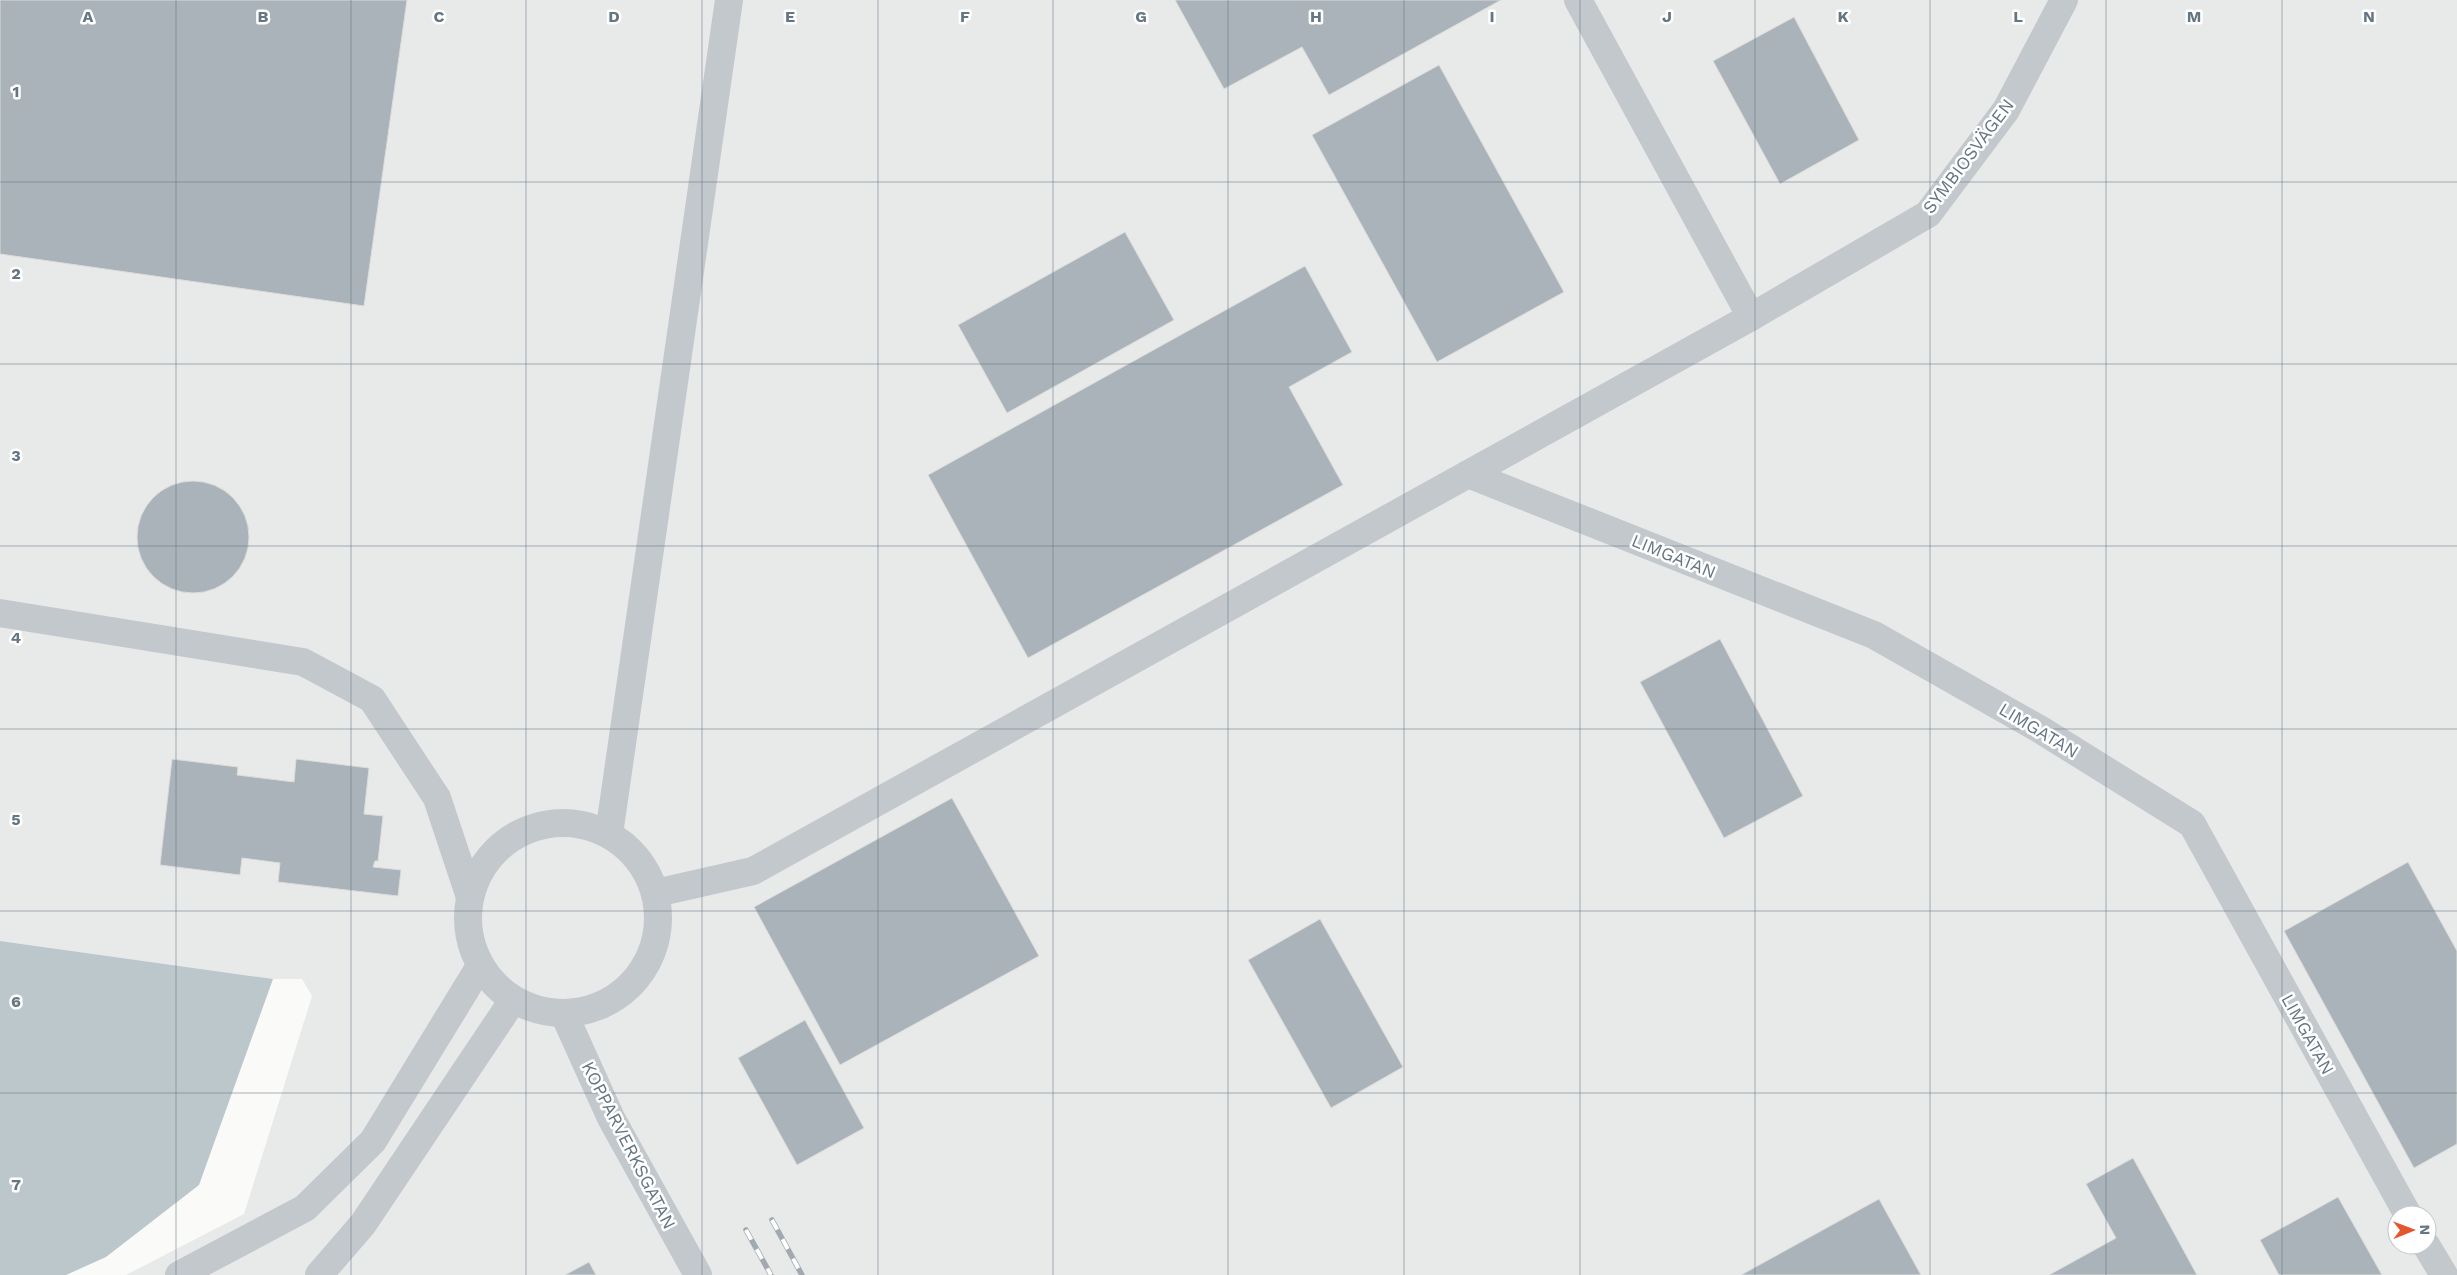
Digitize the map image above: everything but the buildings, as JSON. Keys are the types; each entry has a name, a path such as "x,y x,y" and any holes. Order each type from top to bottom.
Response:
{"lane":[{"path":"609,834 729,0"},
{"path":"1578,0 1751,317"},
{"name":"SYMBIOSVÄGEN","path":"656,893 753,871 1751,317 1928,214 2006,110 2064,0"},
{"name":"LIMGATAN","path":"1468,474 1874,635 2041,730 2192,824 2402,1205"},
{"path":"0,613 303,662 372,699 437,798 470,897"},
{"path":"576,822 609,834 639,859 656,893 659,922 654,951 640,976 618,996 593,1009 564,1014 538,1011 513,1000 494,985 480,966 468,933 470,897 484,864 508,839 541,824 576,822"},
{"path":"179,1275 304,1208 373,1141 480,966"},
{"path":"319,1275 363,1224 513,1000"},
{"name":"KOPPARVERKSGATAN","path":"564,1014 611,1118 698,1275"},
{"path":"2432,1255 2444,1275"}],"shaded area":[{"path":"0,0 2457,0 2457,1275 126,1275 244,1214 312,996 302,979 273,979 0,941"},
{"path":"0,941 273,979 199,1185 106,1257 66,1275 0,1275"}],"railway":[{"path":"772,1220 802,1275"},
{"path":"746,1230 771,1275"}]}
